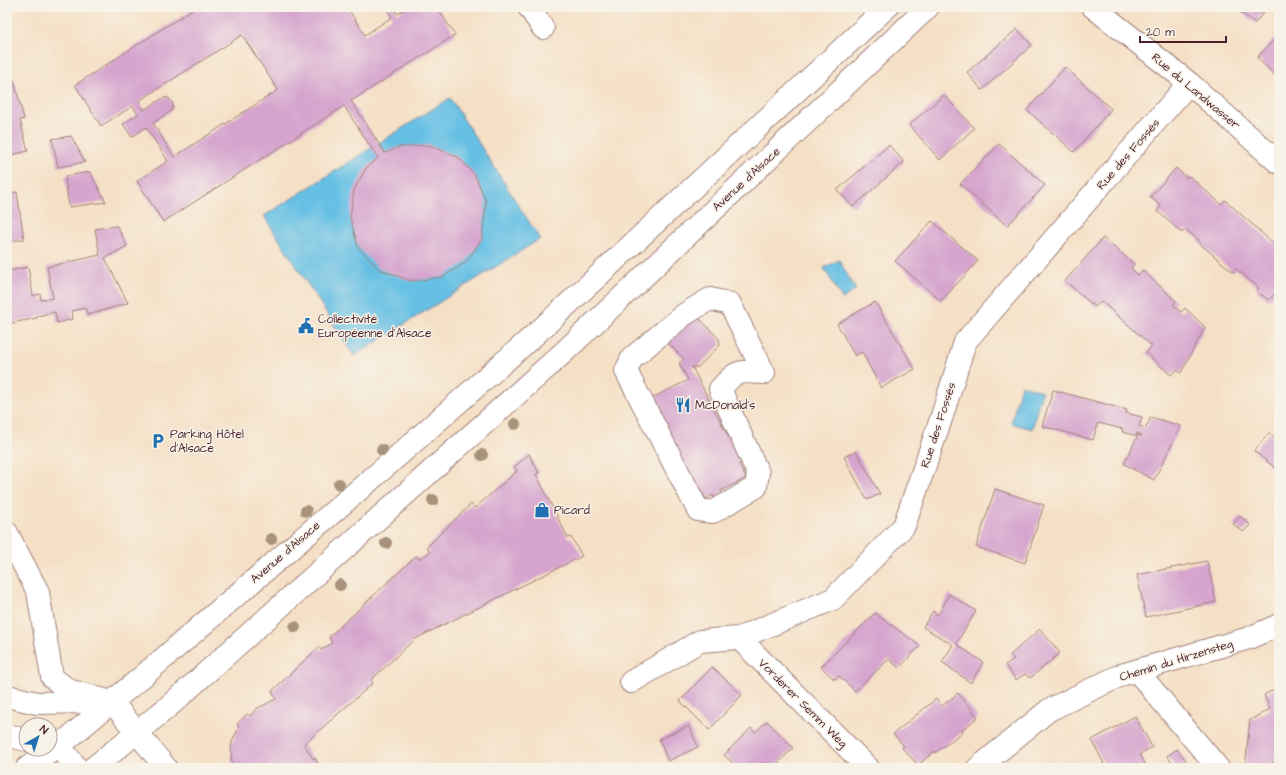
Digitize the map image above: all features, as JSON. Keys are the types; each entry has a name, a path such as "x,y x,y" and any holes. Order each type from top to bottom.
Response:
{"main road":[{"path":"528,7 543,28"},
{"name":"Avenue d'Alsace","path":"58,742 112,702 391,462 540,331 886,7"},
{"name":"Avenue d'Alsace","path":"93,768 168,706 564,352 928,7"},
{"name":"Rue du Landwasser","path":"1093,7 1189,83 1279,163"},
{"name":"Rue des Fossés","path":"631,682 700,641 739,638 833,599 904,526 942,416 965,342 1189,83"},
{"path":"710,299 730,304 764,373 738,372 730,377 720,389 758,473 756,487 712,512 698,510 626,371 632,358 685,314 710,299"},
{"path":"540,331 564,352"},
{"path":"7,533 38,592 52,677 68,690 112,702 166,768"},
{"name":"Chemin du Hirzensteg","path":"978,768 1049,710 1120,675 1249,638 1279,625"},
{"name":"Vorderer Semm Weg","path":"739,638 868,768"},
{"path":"1137,670 1218,768"},
{"path":"7,696 37,703 112,702"},
{"path":"7,735 18,738"},
{"path":"58,749 77,768"},
{"name":"Avenue d'Alsace","path":"27,768 40,757"}],"water":[{"path":"450,98 540,239 354,356 264,216"},
{"path":"839,260 856,290 842,299 824,268"},
{"path":"1021,385 1042,391 1032,429 1011,423"}],"building":[{"path":"196,7 347,7 365,35 392,17 385,7 393,7 397,14 408,7 437,7 455,35 351,101 385,153 399,147 429,145 458,157 475,175 486,201 482,239 466,262 443,277 411,281 379,269 358,247 350,217 354,190 366,168 378,158 344,106 163,222 137,181 168,161 146,127 132,137 123,124 138,114 133,106 101,126 75,85","holes":["242,35 278,90 174,157 153,123 171,111 173,107 172,102 169,98 163,98 144,110 139,101"]},
{"path":"1238,7 1268,7 1255,23 1236,9"},
{"path":"1017,29 1032,45 982,90 967,72"},
{"path":"1279,34 1279,70 1275,75 1257,58"},
{"path":"1065,67 1111,109 1074,152 1027,110"},
{"path":"14,80 24,119 20,120 28,151 7,156 7,82"},
{"path":"944,95 974,128 940,160 909,125"},
{"path":"71,136 85,162 58,167 52,139"},
{"path":"999,144 1045,185 1007,226 960,184"},
{"path":"889,145 904,162 853,207 837,190"},
{"path":"1176,168 1187,178 1189,176 1221,204 1225,200 1273,243 1276,240 1279,242 1279,289 1269,300 1256,291 1259,288 1236,269 1233,272 1198,242 1199,240 1185,229 1182,233 1157,211 1161,206 1150,197"},
{"path":"90,172 106,202 69,207 65,176"},
{"path":"17,192 24,239 7,242 7,194"},
{"path":"932,221 978,261 941,301 895,261"},
{"path":"117,226 127,246 105,258 128,303 88,315 85,308 72,311 73,319 57,323 55,312 37,316 37,318 7,324 7,271 28,267 33,296 40,294 41,300 53,298 47,267 100,255 95,229"},
{"path":"1103,238 1134,264 1131,268 1138,275 1142,270 1176,301 1173,305 1181,312 1185,308 1205,327 1181,373 1177,370 1171,375 1146,353 1152,346 1101,301 1095,307 1065,281"},
{"path":"875,302 915,369 881,388 862,352 855,356 837,324"},
{"name":"McDonald's","path":"693,318 699,318 719,339 720,345 698,367 692,367 742,463 739,464 746,478 721,491 722,495 715,500 713,495 706,499 697,485 695,486 652,398 688,380 679,363 684,359 669,344 670,338"},
{"path":"1053,390 1127,410 1126,413 1142,417 1139,426 1146,428 1151,417 1181,426 1154,480 1124,464 1138,435 1142,435 1137,433 1137,436 1122,432 1123,429 1098,423 1093,440 1042,426"},
{"path":"1269,433 1279,441 1279,471 1254,451"},
{"path":"856,451 880,494 867,500 844,457"},
{"path":"529,454 539,473 536,474 568,538 571,537 582,556 415,639 371,680 373,683 304,744 313,759 315,758 320,768 232,768 231,750 232,742 239,727 237,724 247,714 250,716 256,709 276,699 272,691 319,647 321,650 332,643 329,637 416,556 419,559 430,552 427,547 471,504 475,508 517,471 514,467"},
{"path":"995,489 1044,505 1025,563 976,547"},
{"path":"1240,516 1250,525 1243,532 1233,524"},
{"path":"1207,561 1216,602 1146,617 1137,575"},
{"path":"949,594 976,611 956,644 983,662 971,683 942,662 953,645 923,627 933,611 938,615"},
{"path":"875,613 920,646 899,668 889,659 855,691 839,676 834,679 821,667"},
{"path":"1040,629 1060,653 1030,678 1025,674 1016,680 1005,665 1014,659 1010,655"},
{"path":"712,667 742,695 709,730 680,701"},
{"path":"1279,687 1279,759 1263,768 1245,768 1250,720 1270,709 1264,695"},
{"path":"958,693 978,717 962,730 963,732 935,753 935,751 918,765 902,748 904,746 893,734 936,699 942,706"},
{"path":"1135,716 1152,747 1140,754 1145,764 1138,768 1106,768 1092,740"},
{"path":"767,721 793,748 773,768 738,768 724,755 751,728 755,732"},
{"path":"689,726 698,747 668,761 659,739"},
{"path":"1177,749 1187,762 1180,768 1176,768 1167,756"}],"place":[{"name":"Collectivité Européenne d'Alsace","path":"306,326"},
{"name":"McDonald's","path":"683,405"},
{"name":"Parking Hôtel d'Alsace","path":"158,441"},
{"name":"Picard","path":"542,510"}]}
